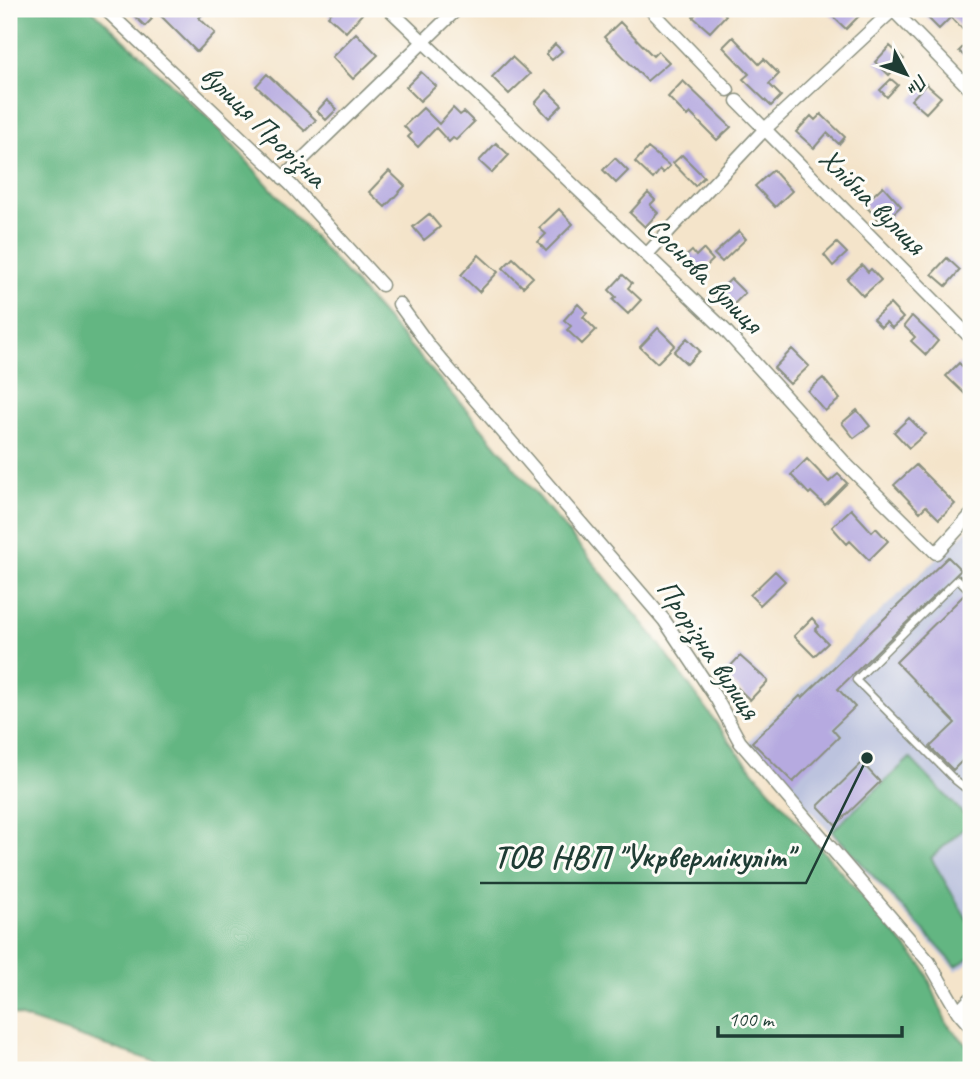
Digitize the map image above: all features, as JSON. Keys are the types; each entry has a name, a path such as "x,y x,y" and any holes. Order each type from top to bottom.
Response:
{"street":[{"name":"вулиця Прорізна","path":"105,9 283,178 382,285"},
{"name":"Соснова вулиця","path":"389,9 724,329 847,465 936,553 971,515"},
{"path":"283,178 457,9"},
{"path":"650,9 728,90"},
{"path":"647,254 765,130 893,9 971,90"},
{"name":"Хлібна вулиця","path":"737,101 971,338"},
{"name":"Прорізна вулиця","path":"399,304 430,347 664,620 716,698 740,743 929,962 958,1012 971,1027"},
{"path":"958,1012 971,998"}],"lane":[{"path":"971,592 958,579 856,680 971,793"}],"shaded area":[{"path":"971,527 971,961 956,971 748,742 852,638"}],"green space":[{"path":"9,9 91,9 214,124 471,415 652,634 738,753 924,968 947,1024 971,1049 971,1070 180,1070 9,1013"},
{"path":"910,758 971,822 931,858 971,926 971,957 956,966 832,831"}],"building":[{"path":"127,9 141,9 152,19 145,26"},
{"path":"154,9 208,9 199,18 215,33 197,52"},
{"path":"335,9 357,9 362,14 346,32 328,16"},
{"path":"700,9 720,9 726,15 710,32 693,17"},
{"path":"825,9 851,9 859,16 846,29"},
{"path":"919,9 960,9 971,20 971,38 951,17 939,29"},
{"path":"620,22 653,56 658,51 669,62 647,81 604,37"},
{"path":"356,33 378,55 353,79 332,57"},
{"path":"733,37 759,64 764,59 779,74 769,84 781,96 771,106 743,79 749,74 723,47"},
{"path":"971,39 971,63 959,51"},
{"path":"555,44 562,51 552,60 546,54"},
{"path":"890,46 904,59 889,75 875,62"},
{"path":"512,57 530,74 509,94 492,77"},
{"path":"421,72 436,86 420,101 406,87"},
{"path":"267,74 316,120 305,131 256,86"},
{"path":"891,79 898,85 887,97 880,90"},
{"path":"683,81 731,127 717,140 690,113 687,116 668,97"},
{"path":"926,84 941,97 926,113 911,100"},
{"path":"547,90 562,105 549,118 535,103"},
{"path":"327,100 337,109 326,120 317,111"},
{"path":"423,108 439,124 453,108 460,115 464,112 474,122 456,140 453,138 449,142 436,128 418,147 408,137 411,134 404,126"},
{"path":"821,114 845,137 839,144 827,133 814,148 796,132 811,116 815,120"},
{"path":"496,143 509,155 492,173 479,161"},
{"path":"648,148 670,166 663,173 660,170 653,179 635,162"},
{"path":"682,155 704,177 695,186 673,163"},
{"path":"615,158 628,171 616,183 603,170"},
{"path":"773,170 792,191 775,207 755,186"},
{"path":"389,171 405,186 385,207 369,192"},
{"path":"883,186 901,206 882,224 864,204"},
{"path":"648,193 655,200 650,205 658,213 645,227 630,213"},
{"path":"559,209 573,224 546,251 538,242 546,234 539,228"},
{"path":"429,214 440,227 424,240 413,227"},
{"path":"739,231 746,239 722,262 714,254"},
{"path":"837,243 847,253 833,266 824,255"},
{"path":"703,249 713,260 697,275 683,259 692,251 696,256"},
{"path":"479,255 498,272 479,292 461,275"},
{"path":"513,258 533,277 523,287 503,268"},
{"path":"947,258 960,270 946,286 932,274"},
{"path":"862,265 868,272 871,269 881,280 863,296 847,279"},
{"path":"623,275 632,283 628,288 641,300 628,314 613,300 616,297 609,290"},
{"path":"731,279 745,293 728,310 714,296"},
{"path":"578,304 587,313 583,317 596,330 582,344 567,330 571,326 564,320"},
{"path":"890,304 903,318 892,328 886,322 881,327 873,319"},
{"path":"912,316 938,341 926,355 911,341 915,337 904,326"},
{"path":"658,328 675,345 657,363 640,347"},
{"path":"687,338 700,351 687,364 674,352"},
{"path":"792,349 809,366 790,384 774,368"},
{"path":"959,363 971,375 971,400 946,376"},
{"path":"823,378 840,399 825,411 808,391"},
{"path":"857,410 870,426 854,438 842,423"},
{"path":"909,418 925,434 909,448 894,432"},
{"path":"807,459 829,482 838,474 847,483 825,505 811,492 809,494 791,475"},
{"path":"916,465 955,504 939,519 926,506 920,512 894,485"},
{"path":"851,509 872,532 876,528 888,541 869,560 850,541 847,544 832,527"},
{"path":"948,557 961,570 838,689 855,707 832,729 839,737 793,782 752,742 800,696 802,698"},
{"path":"775,571 785,581 760,605 750,595"},
{"path":"964,595 971,602 971,752 953,770 930,747 955,723 896,662"},
{"path":"812,618 819,626 815,630 828,643 814,656 794,636"},
{"path":"740,656 768,681 750,700 723,674"},
{"path":"862,763 880,782 836,825 818,806"}],"place":[{"name":"ТОВ НВП \"Укрвермікуліт\"","path":"867,758"}]}
